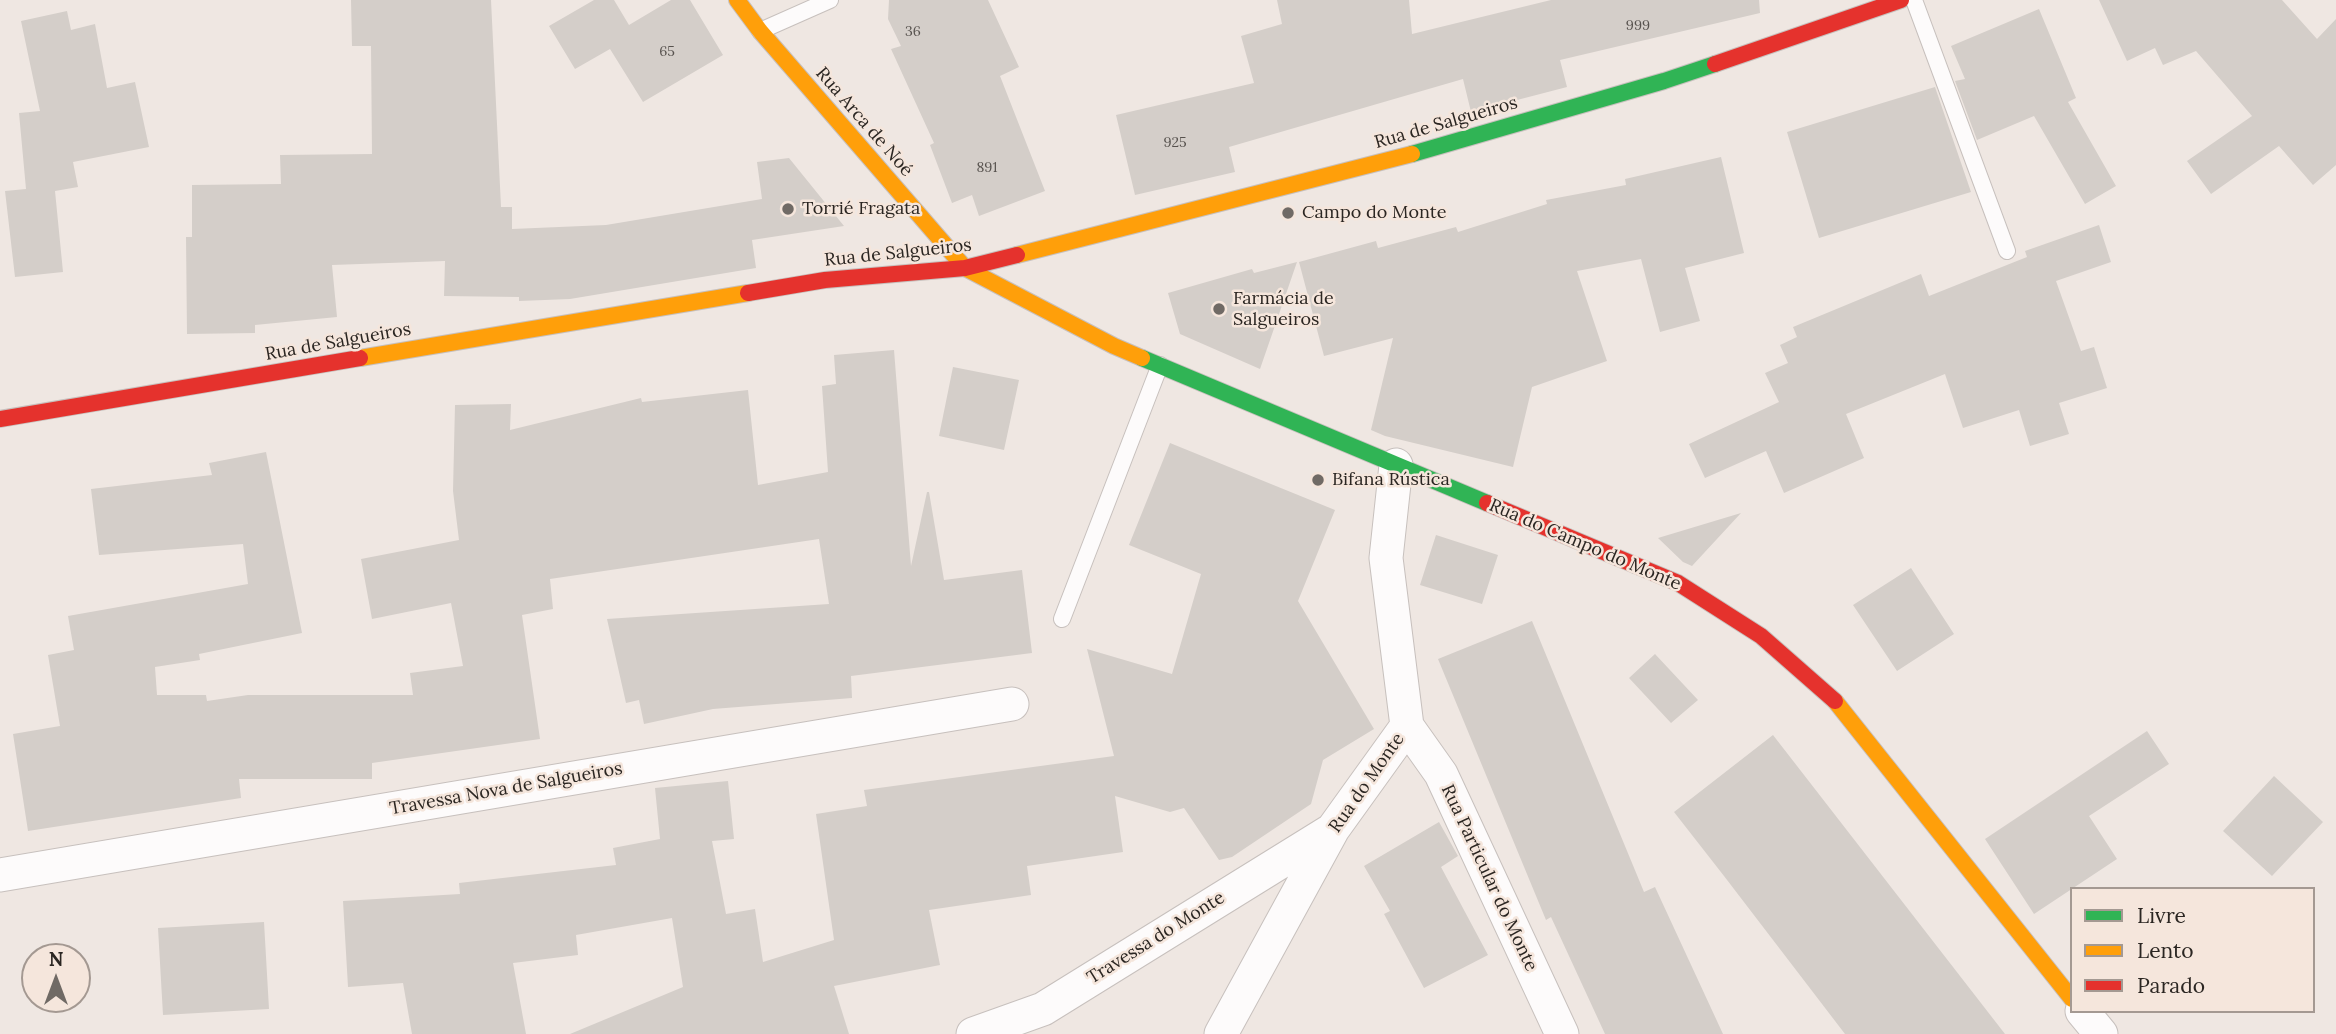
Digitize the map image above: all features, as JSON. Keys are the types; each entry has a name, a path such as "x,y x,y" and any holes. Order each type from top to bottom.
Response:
{"street":[{"name":"Rua Arca de Noé","path":"737,0 760,31 965,268"},
{"name":"Rua de Salgueiros","path":"0,419 825,280 965,268 1444,145 1664,81 1901,0"},
{"name":"Rua do Campo do Monte","path":"965,268 1114,346 1678,583 1761,636 1830,695 2070,996"},
{"name":"Rua do Monte","path":"1221,1034 1334,829 1407,726 1386,558 1396,464"},
{"name":"Travessa Nova de Salgueiros","path":"0,875 1012,704"},
{"name":"Rua Particular do Monte","path":"1407,726 1441,774 1562,1034"},
{"name":"Travessa do Monte","path":"973,1034 1043,1009 1334,829"},
{"path":"2083,1013 2101,1034"}],"lane":[{"path":"760,31 830,0"},
{"path":"1914,0 2007,251"},
{"path":"1062,619 1160,365"}],"building":[{"path":"351,0 491,0 501,207 512,207 512,229 606,225 762,199 757,162 789,158 844,226 752,240 756,268 570,299 519,301 519,297 444,296 445,261 332,265 337,317 255,325 255,333 187,334 186,237 192,237 192,185 281,184 280,155 372,154 371,46 352,46"},
{"path":"594,0 614,0 629,25 671,0 690,0 723,55 643,102 610,49 575,69 549,26"},
{"path":"889,0 988,0 1019,67 1000,76 1045,191 979,216 972,195 952,203 930,145 934,143 891,49 901,46 888,19"},
{"path":"1277,0 1409,0 1412,34 1551,0 1759,0 1760,13 1560,60 1567,87 1471,112 1463,79 1229,147 1235,172 1135,195 1116,115 1254,83 1241,36 1282,24"},
{"path":"2099,0 2282,0 2317,39 2336,19 2336,165 2313,185 2279,146 2211,194 2187,161 2252,116 2196,51 2163,65 2155,48 2127,61"},
{"path":"2039,9 2076,98 2068,102 2116,186 2085,204 2034,116 1977,140 1955,81 1965,79 1951,46"},
{"path":"67,11 71,30 95,24 107,88 135,82 149,147 73,162 78,187 55,191 63,272 15,277 5,191 26,189 19,113 40,111 21,21"},
{"path":"1935,87 1971,192 1819,238 1787,132"},
{"path":"1721,157 1744,253 1685,268 1700,321 1660,332 1641,259 1577,271 1607,361 1532,387 1513,467 1385,436 1371,430 1393,338 1324,356 1299,262 1376,241 1378,248 1456,227 1458,232 1547,204 1546,200 1626,185 1625,179"},
{"path":"2099,225 2111,262 2056,281 2081,351 2094,347 2107,388 2059,403 2069,434 2030,446 2019,410 1963,428 1945,374 1846,414 1864,458 1784,493 1766,451 1705,478 1689,444 1779,402 1765,373 1788,363 1780,345 1797,337 1793,327 1921,274 1929,296 2027,257 2025,251"},
{"path":"1297,262 1260,369 1180,334 1168,293 1252,269 1254,273"},
{"path":"894,350 911,566 929,492 944,580 1022,570 1032,653 851,676 852,698 713,709 644,724 639,700 626,703 607,619 829,604 819,539 550,579 553,609 522,615 540,739 372,763 372,779 239,779 241,798 28,831 13,734 60,726 48,655 74,650 68,616 248,584 243,544 99,555 91,489 212,475 209,463 266,452 302,633 199,654 200,660 155,667 157,695 206,695 207,701 248,695 413,695 410,673 463,666 451,603 372,619 361,559 459,540 453,491 455,405 511,404 510,430 641,398 642,402 748,390 758,485 828,472 822,386 836,384 834,355"},
{"path":"953,367 1019,380 1004,450 939,436"},
{"path":"1170,443 1335,510 1298,601 1374,729 1323,760 1311,804 1232,857 1219,860 1184,808 1170,812 1115,796 1123,852 1027,866 1031,895 929,910 940,965 834,986 849,1034 570,1034 683,987 672,918 576,935 578,955 513,963 526,1034 412,1034 403,983 348,987 343,901 460,894 459,883 616,865 613,848 660,839 655,788 728,781 734,839 712,841 726,914 755,909 763,962 834,940 816,814 867,806 864,790 1114,756 1087,649 1172,674 1201,574 1129,545"},
{"path":"1741,513 1692,566 1683,562 1658,538"},
{"path":"1436,535 1498,555 1482,604 1420,585"},
{"path":"1911,568 1954,634 1897,671 1853,605"},
{"path":"1532,621 1644,892 1655,887 1723,1034 1605,1034 1551,917 1546,920 1438,659"},
{"path":"1655,654 1698,700 1671,723 1629,678"},
{"path":"2147,731 2169,764 2089,816 2117,859 2075,887 2070,887 2070,890 2034,914 1985,839"},
{"path":"1773,735 2005,1034 1845,1034 1674,812"},
{"path":"2274,776 2323,822 2272,876 2223,831"},
{"path":"1439,822 1458,856 1441,867 1488,955 1424,988 1384,914 1390,911 1364,866"},
{"path":"264,922 269,1009 163,1015 158,928"}],"traffic: fast":[{"path":"1412,154 1715,64"},
{"path":"1142,358 1487,503"}],"traffic: slow":[{"path":"737,0 760,31 965,268 1142,358"},
{"path":"1017,255 1412,154"},
{"path":"360,358 748,293"},
{"path":"1835,701 2070,996"}],"traffic: jam":[{"path":"1715,64 1901,0"},
{"path":"748,293 825,280 965,268 1017,255"},
{"path":"0,419 360,358"},
{"path":"1487,503 1678,583 1761,636 1835,701"}],"place":[{"name":"Torrié Fragata","path":"788,209"},
{"name":"Campo do Monte","path":"1288,213"},
{"name":"Farmácia de Salgueiros","path":"1219,309"},
{"name":"Bifana Rústica","path":"1318,480"}]}
